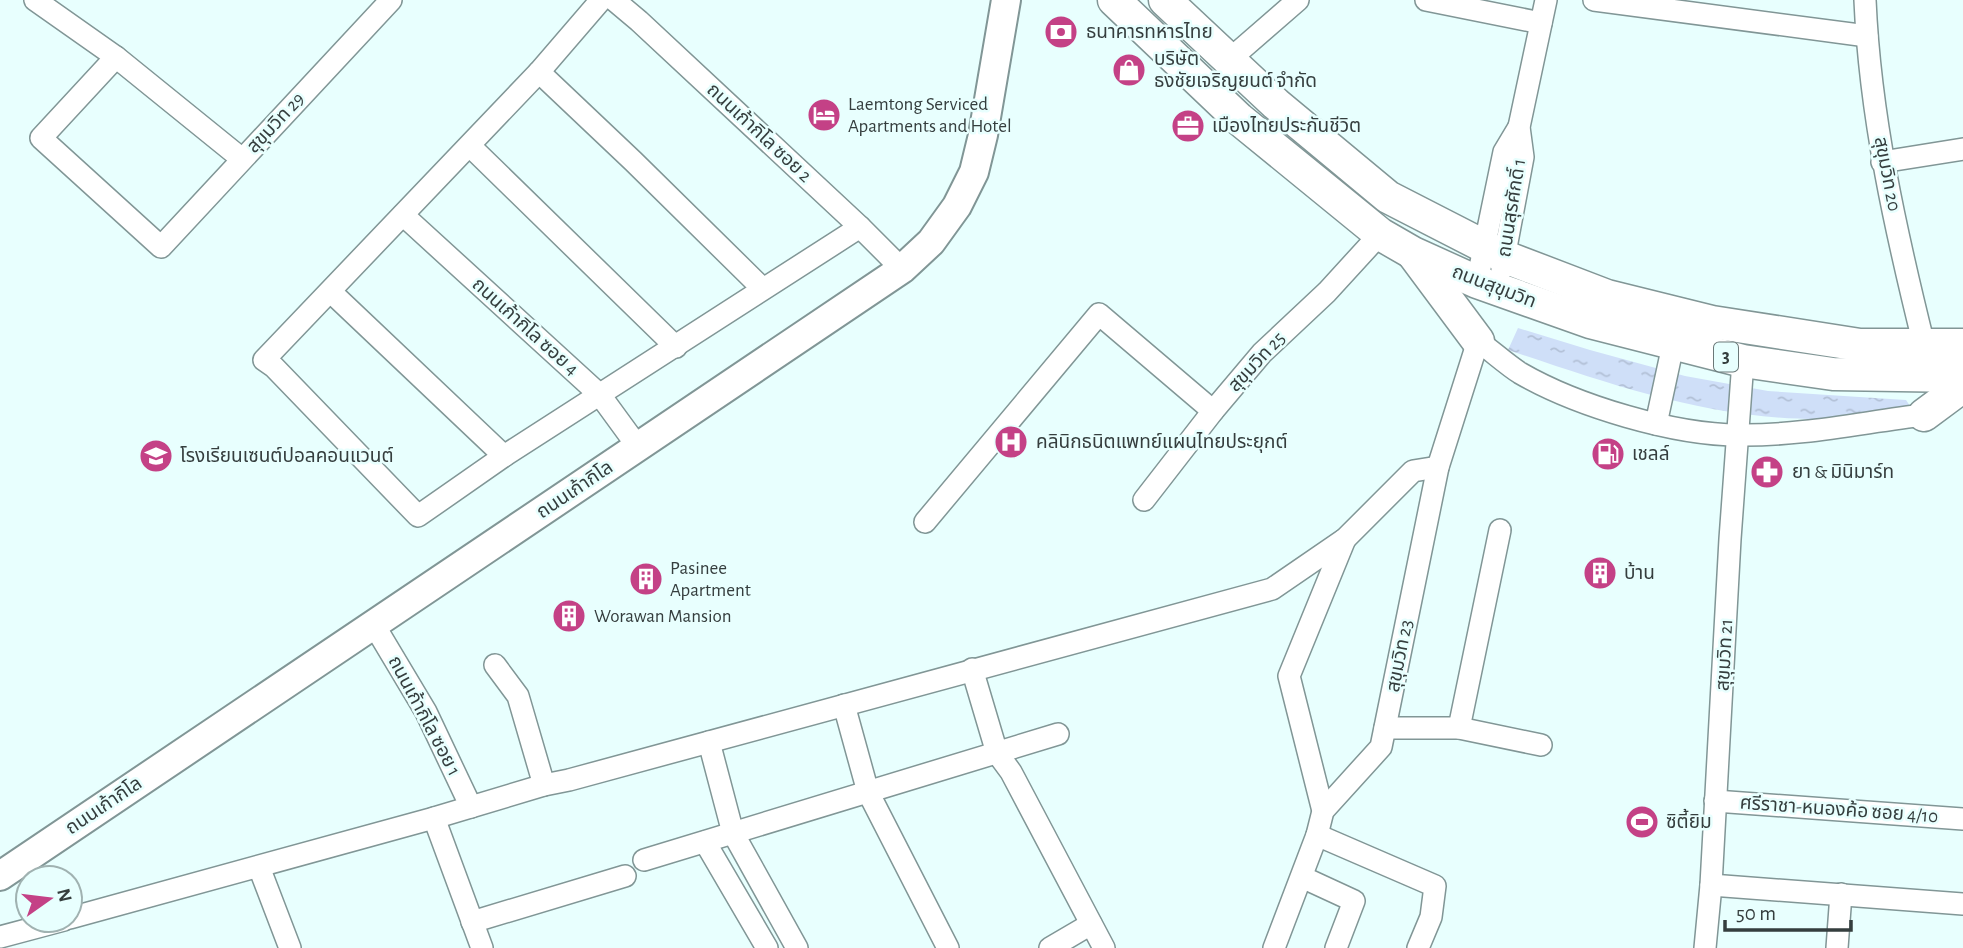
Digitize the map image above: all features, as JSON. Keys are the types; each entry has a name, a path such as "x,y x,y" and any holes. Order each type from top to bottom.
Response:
{"highway":[{"name":"ถนนสุขุมวิท","path":"1114,0 1239,119 1380,234 1413,253 1487,286 1671,356 1743,373 1963,376"},
{"name":"ถนนสุขุมวิท","path":"1165,0 1276,104 1388,197 1495,252 1607,296 1712,322 1860,345 1963,345"},
{"path":"1413,253 1478,341"},
{"path":"1924,415 1963,386"}],"main road":[{"name":"ถนนเก้ากิโล","path":"0,876 902,269 931,242 957,206 974,172 1006,0"}],"street":[{"path":"35,0 116,57 242,159"},
{"name":"สุขุมวิท 29","path":"116,57 41,138 161,247 389,0"},
{"path":"601,0 470,146 264,360 274,367 418,516 504,456 860,227"},
{"name":"ถนนเก้ากิโล ซอย 2","path":"614,0 902,269"},
{"path":"1228,60 1298,0"},
{"path":"1426,0 1541,23"},
{"name":"ถนนสุรศักดิ์ 1","path":"1487,286 1523,157 1519,127 1546,0"},
{"path":"1594,0 1867,36"},
{"name":"สุขุมวิท 20","path":"1865,0 1882,162 1924,345"},
{"path":"539,72 634,161 762,288"},
{"path":"470,146 677,347"},
{"path":"1882,162 1963,149"},
{"name":"ถนนเก้ากิโล ซอย 4","path":"403,215 600,395 638,447"},
{"name":"สุขุมวิท 25","path":"1144,500 1262,353 1327,292 1380,234"},
{"path":"331,292 504,456"},
{"path":"925,522 1099,314 1213,411"},
{"path":"1478,341 1520,372 1565,395 1658,414 1697,431 1739,426 1786,432 1924,415"},
{"name":"สุขุมวิท 23","path":"1274,948 1302,877 1323,811 1381,747 1438,467 1478,341"},
{"path":"1658,414 1671,356"},
{"name":"สุขุมวิท 21","path":"1705,948 1743,373"},
{"path":"84,914 544,785 1272,589 1345,539 1413,471 1438,467"},
{"path":"1460,728 1500,530"},
{"path":"1323,811 1289,676 1345,539"},
{"name":"ถนนเก้ากิโล ซอย 1","path":"374,625 426,712 471,807"},
{"path":"495,665 517,696 544,785"},
{"path":"972,669 997,753 1012,772 1104,948"},
{"path":"845,705 868,792 948,948"},
{"path":"1385,728 1460,728 1541,745"},
{"path":"644,860 1058,734"},
{"path":"709,742 733,833 797,948"},
{"name":"ศรีราชา-หนองค้อ ซอย 4/10","path":"1715,801 1963,819"},
{"path":"434,818 482,948"},
{"path":"1317,835 1436,886 1431,917 1418,948"},
{"path":"705,842 767,948"},
{"path":"259,867 290,948"},
{"path":"472,922 625,876"},
{"path":"1302,877 1354,901 1336,948"},
{"path":"1711,885 1963,904"},
{"path":"1837,948 1841,894"},
{"path":"1050,948 1091,924"}],"water":[{"path":"1518,328 1685,376 1768,391 1906,400 1910,406 1865,415 1823,419 1781,418 1701,407 1586,376 1508,350"}],"place":[{"name":"ธนาคารทหารไทย","path":"1061,32"},
{"name":"บริษัต ธงชัยเจริญยนต์ จำกัด","path":"1129,70"},
{"name":"Laemtong Serviced Apartments and Hotel","path":"824,115"},
{"name":"เมืองไทยประกันชีวิต","path":"1188,126"},
{"name":"คลินิกธนิตแพทย์แผนไทยประยุกต์","path":"1011,442"},
{"name":"เชลล์","path":"1608,454"},
{"name":"โรงเรียนเซนต์ปอลคอนแวนต์","path":"156,456"},
{"name":"ยา & มินิมาร์ท","path":"1767,472"},
{"name":"บ้าน","path":"1600,573"},
{"name":"Pasinee Apartment","path":"646,579"},
{"name":"Worawan Mansion","path":"569,616"},
{"name":"ซิตี้ยิม","path":"1642,822"}]}
